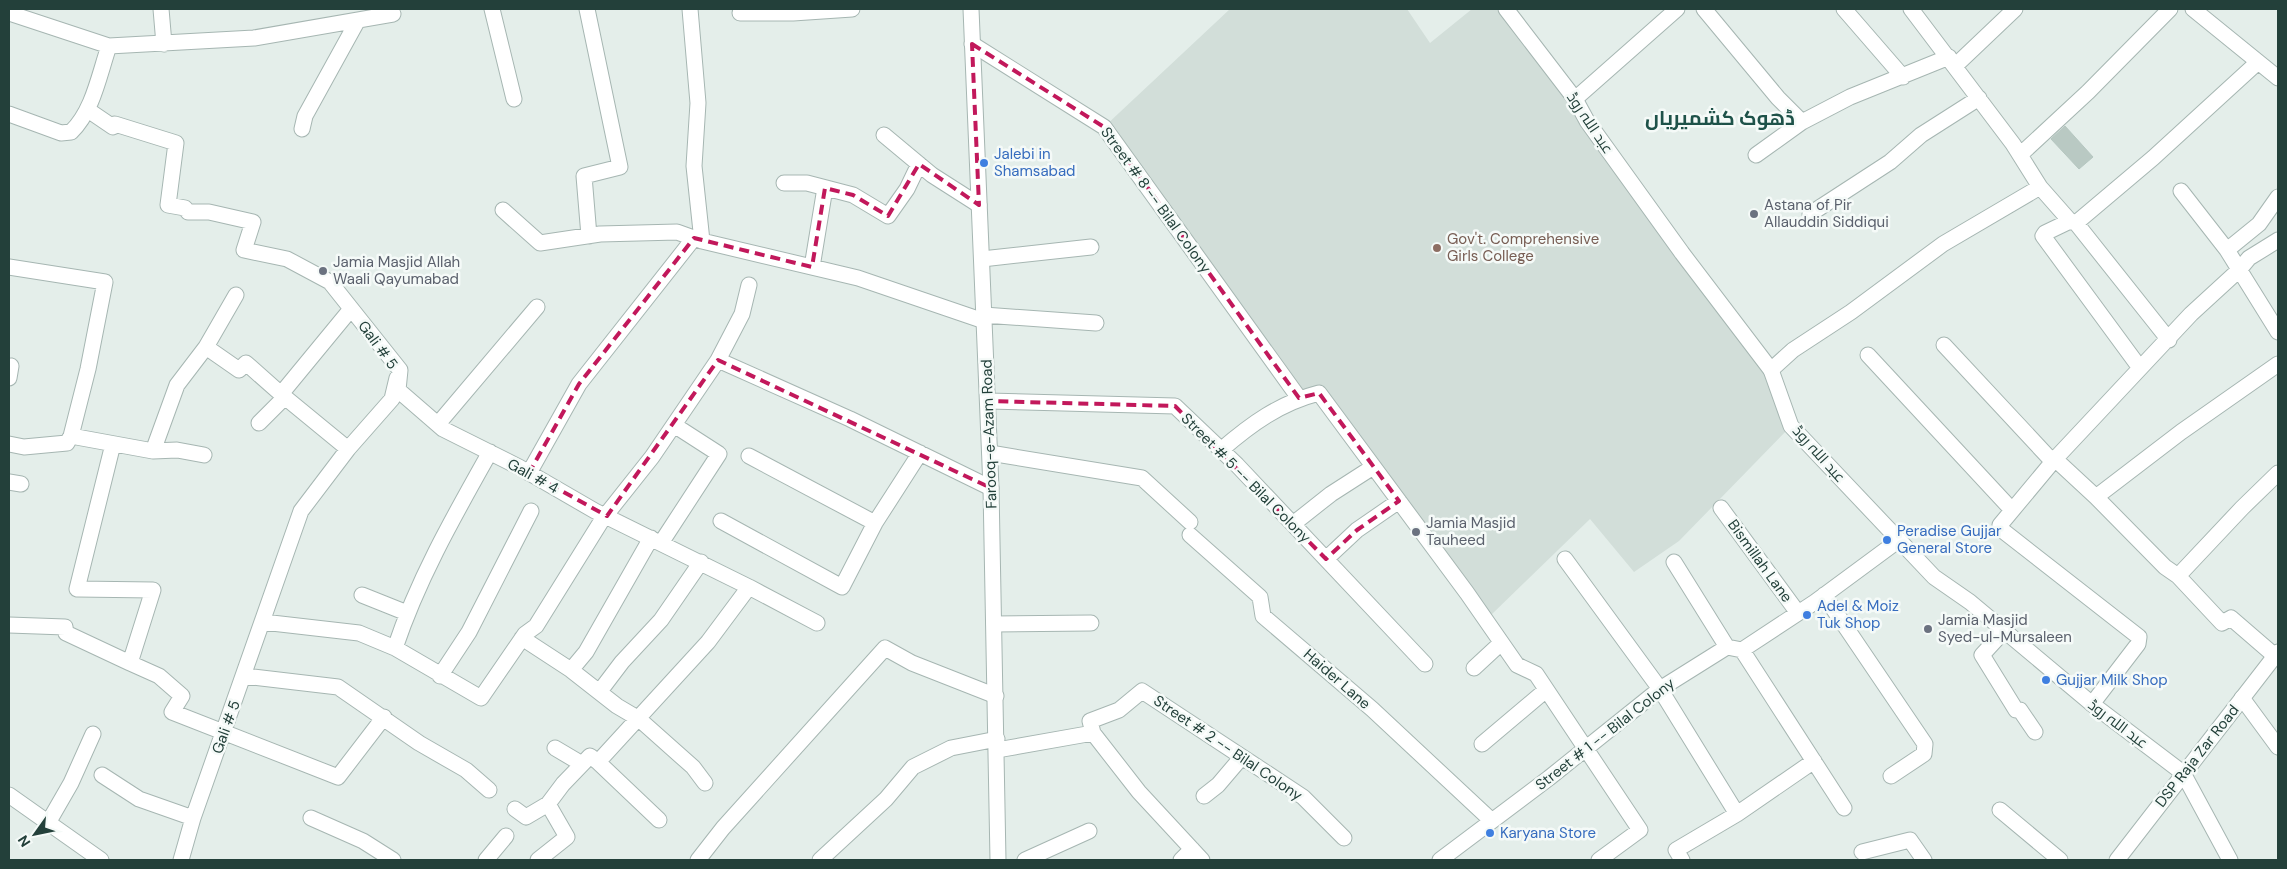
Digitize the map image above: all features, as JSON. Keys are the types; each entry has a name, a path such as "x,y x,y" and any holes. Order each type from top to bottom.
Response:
{"street":[{"path":"161,9 164,44"},
{"path":"492,9 514,99"},
{"path":"587,9 620,167 584,176 589,236"},
{"path":"529,473 579,384 698,239 694,166 698,103 690,9"},
{"path":"740,13 792,13 852,9"},
{"name":"Farooq-e-Azam Road","path":"971,9 990,452 998,860"},
{"name":"عبد اللہ روڈ","path":"1506,9 1575,99 1587,120 1677,245 1771,370 1791,426 1934,577 2004,630 2092,704 2183,773"},
{"path":"1575,99 1676,9"},
{"path":"1704,9 1778,98 1802,122"},
{"path":"1844,9 1903,77"},
{"path":"1911,9 1979,98 2020,155 2040,187 2073,222 2169,340"},
{"path":"1756,155 1802,122 1850,97 1903,77 1952,62 2015,9"},
{"path":"2020,155 2088,92 2170,9"},
{"path":"2193,9 2258,62 2277,74"},
{"path":"9,13 109,46 254,38 393,14"},
{"path":"302,129 305,116 358,20"},
{"name":"Street # 8 -- Bilal Colony","path":"972,44 1104,127 1300,398"},
{"path":"9,114 61,132 71,132 79,125 88,110 109,46"},
{"path":"2140,368 2043,236 2045,233 2073,222 2152,158 2258,62"},
{"path":"1810,214 1890,162 1921,135 1979,98"},
{"name":"Gali # 5","path":"88,110 112,126 115,124 176,143 168,205 185,208 188,212 209,212 253,222 244,250 287,259 330,282 400,370 392,399 348,449 301,511 193,818 181,860"},
{"path":"884,134 932,176 979,205"},
{"path":"784,183 807,183 853,195 888,216 907,189 918,164"},
{"path":"1771,370 1793,350 1851,312 1943,244 2040,187"},
{"path":"812,267 825,188"},
{"path":"2181,191 2227,250 2278,332"},
{"path":"2227,250 2259,224 2278,197"},
{"path":"503,210 540,243 589,236 678,232 698,239 858,278 984,318 1096,323"},
{"path":"2092,704 2138,644 2140,637 2002,530 2000,525 2054,460 2140,368 2169,340 2191,314 2240,270 2251,256 2278,240"},
{"path":"982,259 1091,247"},
{"path":"9,267 105,282 88,369 71,436 67,443 24,447 9,444"},
{"path":"263,622 359,633 395,648 480,698 522,638 536,626 602,520 607,516 674,425 718,360 742,314 749,285"},
{"path":"153,451 177,385 206,347 236,295"},
{"path":"438,424 537,307"},
{"path":"259,423 283,396 351,309"},
{"path":"1944,345 2054,460 2096,497 2165,567 2178,576 2222,623 2231,618 2276,654"},
{"path":"206,347 239,370 246,363 348,449"},
{"path":"1868,355 2012,510"},
{"path":"718,360 920,453 991,488"},
{"path":"2096,497 2181,432 2278,364"},
{"name":"Gali # 4","path":"400,370 398,390 438,424 607,516 818,622"},
{"path":"1221,450 1250,424 1300,398 1319,393 1517,666 1536,674 1640,830 1599,860"},
{"name":"Street # 5 -- Bilal Colony","path":"988,401 1175,406 1293,524 1425,664"},
{"path":"571,670 586,652 656,541 719,454 674,425"},
{"path":"71,436 153,451 177,450 204,455"},
{"path":"113,444 77,589 153,590 130,663"},
{"path":"395,648 407,613 445,533 490,452"},
{"name":"Haider Lane","path":"990,452 1142,478 1260,597 1263,616 1379,715 1492,821"},
{"path":"721,521 842,587 875,523 920,453"},
{"path":"749,456 875,523"},
{"path":"1293,524 1331,494 1373,467"},
{"path":"2178,576 2278,473"},
{"path":"1326,560 1357,530 1398,501"},
{"name":"Bismillah Lane","path":"1721,508 1798,613"},
{"path":"440,676 470,632 532,511"},
{"name":"Street # 1 -- Bilal Colony","path":"1440,860 1660,689 1798,613 1899,540"},
{"path":"1565,559 1660,689 1737,814"},
{"path":"600,691 622,662 661,620 697,560"},
{"path":"1674,562 1814,761 1844,808"},
{"path":"598,762 708,642 749,587"},
{"path":"362,595 407,613"},
{"path":"1824,595 1925,744 1924,754 1891,776"},
{"path":"994,624 1091,623"},
{"path":"9,626 65,626 66,633 159,676 182,696 172,712 338,777 384,717"},
{"path":"2004,630 1982,655 2016,710 2020,710 2035,732"},
{"path":"522,638 571,670 618,706 639,719 693,766 705,783"},
{"path":"1474,668 1501,642"},
{"path":"698,860 736,814 885,648 912,663 996,696"},
{"name":"DSP Raja Zar Road","path":"2117,860 2276,654"},
{"path":"244,676 338,687 419,743 466,770 489,790"},
{"path":"1482,744 1546,690"},
{"name":"Street # 2 -- Bilal Colony","path":"1093,733 1090,721 1119,710 1142,691 1303,797 1344,838"},
{"path":"2242,698 2278,747"},
{"path":"820,860 886,799 914,767 951,748 1093,733 1139,792 1197,855 1181,860"},
{"path":"48,823 71,783 93,734"},
{"path":"555,748 582,764"},
{"path":"515,809 526,817 548,804 562,784 590,756 660,820"},
{"path":"1204,796 1218,785 1242,758"},
{"path":"1682,860 1676,850 1737,814 1814,761"},
{"path":"2183,773 2230,860"},
{"path":"102,775 139,799 193,818"},
{"path":"9,795 101,860"},
{"path":"538,860 567,838 548,804"},
{"path":"2000,810 2060,860"},
{"path":"311,818 363,841 393,860"},
{"path":"1025,860 1089,831"},
{"path":"486,860 506,836"},
{"path":"1862,852 1910,840 1924,860"}],"highlighted area":[{"path":"972,44 1104,127 1299,398 1319,393 1399,501 1357,530 1326,559 1175,406 988,401 991,488 718,360 607,516 529,473 579,384 694,238 812,267 825,188 853,195 888,216 919,164 979,205"}],"shaded area":[{"name":"Gov't. Comprehensive Girls College","path":"1230,9 1407,9 1430,43 1472,9 1506,9 1771,370 1791,426 1679,541 1634,572 1590,519 1490,616 1319,393 1299,398 1104,127"}],"building":[{"path":"2065,126 2093,157 2079,169 2051,139"}],"place":[{"name":"Jalebi in Shamsabad","path":"984,163"},
{"name":"Astana of Pir Allauddin Siddiqui","path":"1754,214"},
{"name":"Gov't. Comprehensive Girls College","path":"1437,248"},
{"name":"Jamia Masjid Allah Waali Qayumabad","path":"323,271"},
{"name":"Jamia Masjid Tauheed","path":"1416,532"},
{"name":"Peradise Gujjar General Store","path":"1887,540"},
{"name":"Adel & Moiz Tuk Shop","path":"1807,615"},
{"name":"Jamia Masjid Syed-ul-Mursaleen","path":"1928,629"},
{"name":"Gujjar Milk Shop","path":"2046,680"},
{"name":"Karyana Store","path":"1490,833"}],"district":[{"name":"ڈھوک کشمیریاں","path":"1720,118"}]}
